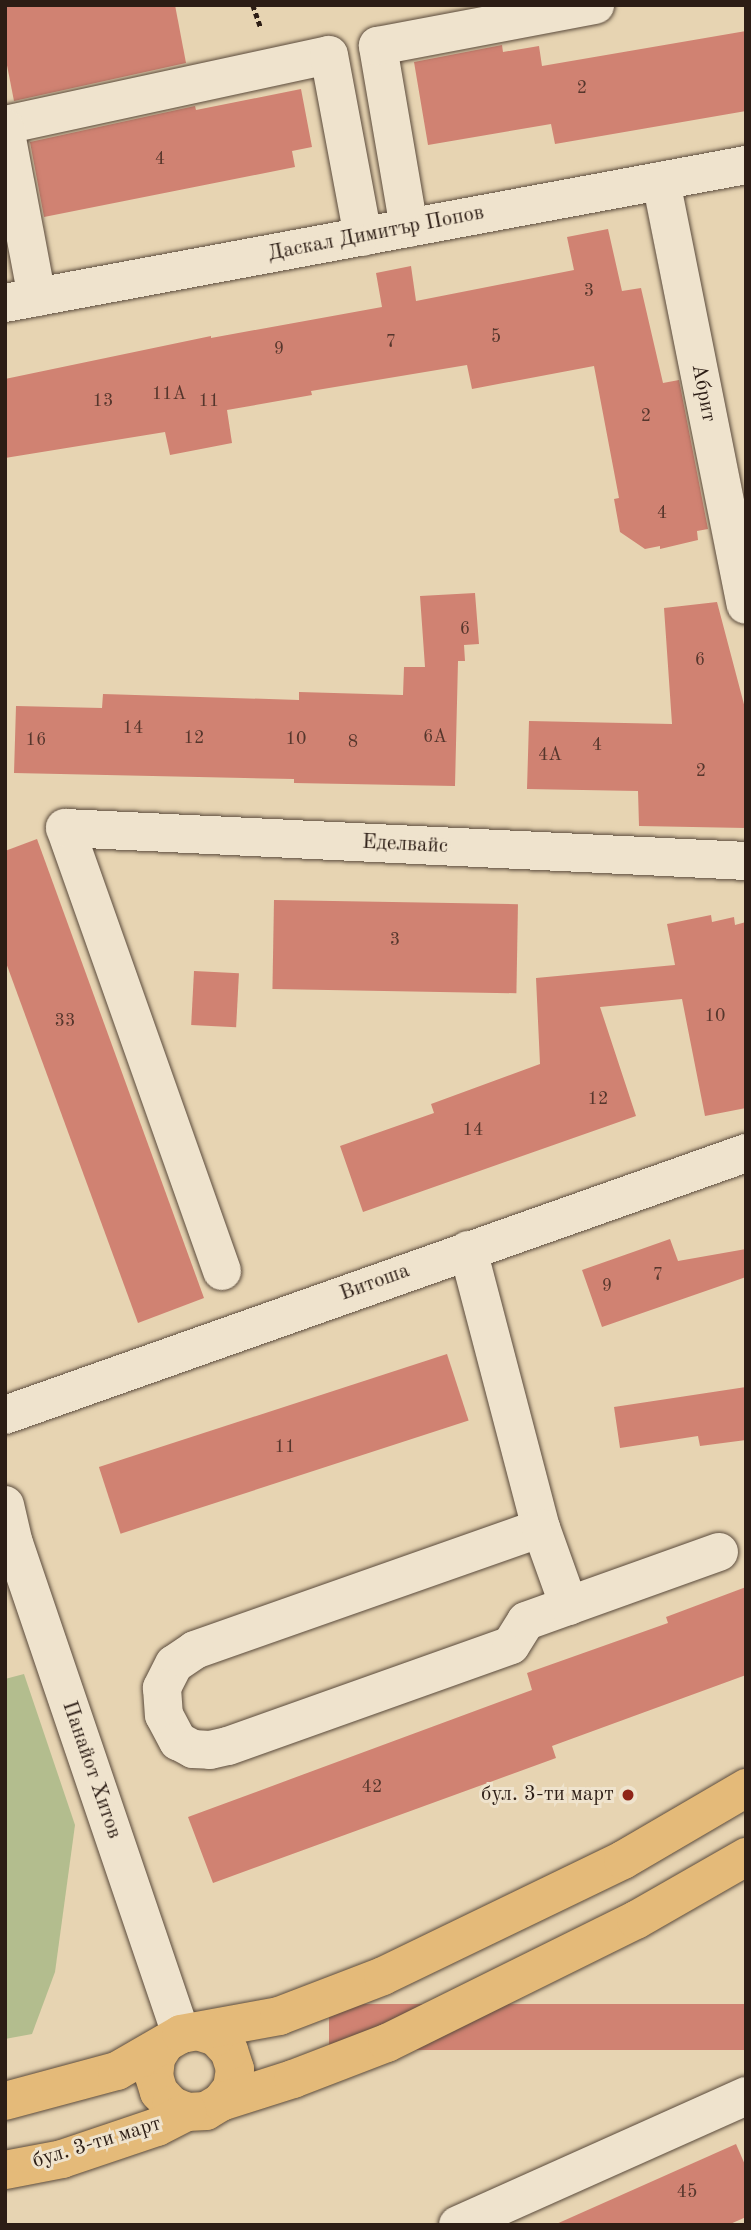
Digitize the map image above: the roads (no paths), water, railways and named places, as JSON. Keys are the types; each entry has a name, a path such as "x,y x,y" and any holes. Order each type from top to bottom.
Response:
{"main road":[{"path":"5,2101 117,2071 181,2037 279,2016 383,1976 623,1860 746,1788"},
{"name":"бул. 3-ти март","path":"5,2170 62,2158 157,2127 204,2107 293,2079 387,2043 636,1920 746,1857"},
{"path":"181,2037 216,2038 229,2051 235,2069 232,2088 204,2107 171,2105 159,2092 154,2076 156,2058 181,2037"}],"street":[{"path":"408,228 377,46 595,5"},
{"path":"21,300 5,126 329,55 363,237"},
{"name":"Даскал Димитър Попов","path":"21,300 746,165"},
{"name":"Абрит","path":"661,181 746,605"},
{"name":"Еделвайс","path":"222,1271 65,828 746,862"},
{"name":"Витоша","path":"5,1415 746,1153"},
{"path":"468,1250 541,1528 569,1606"},
{"name":"Панайот Хитов","path":"5,1505 10,1545 181,2037"},
{"path":"541,1528 195,1650 174,1664 162,1688 164,1715 177,1741 210,1751 228,1746 511,1645 526,1621 719,1552"},
{"path":"458,2225 746,2096"}],"place":[{"name":"бул. 3-ти март","path":"628,1795"}]}
